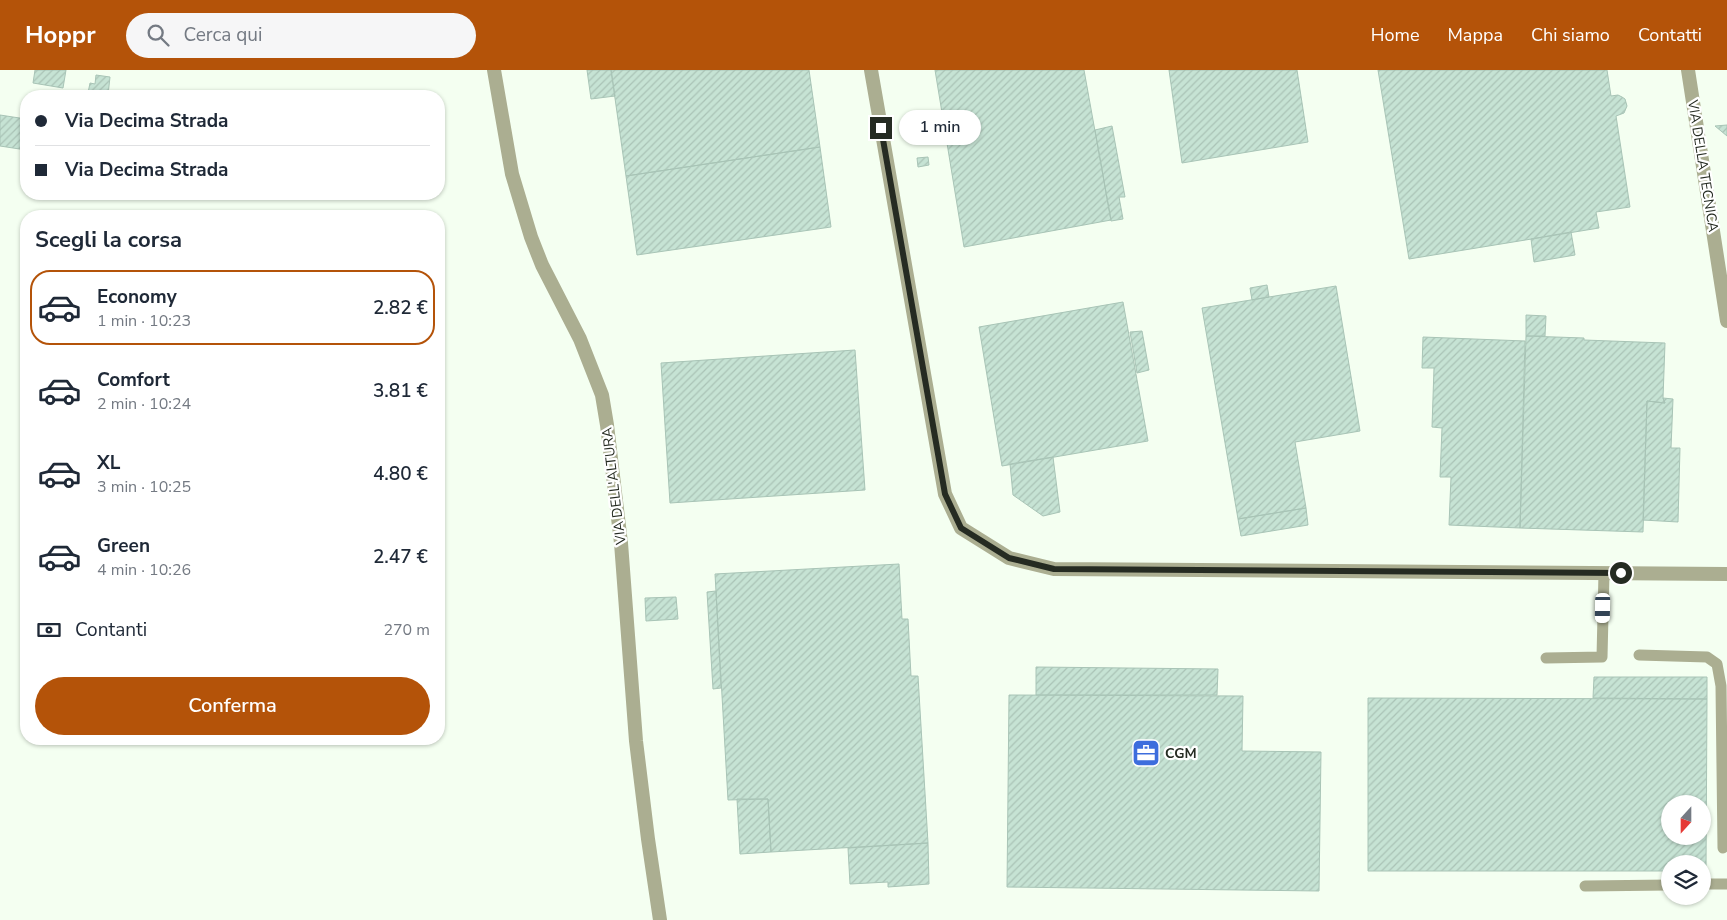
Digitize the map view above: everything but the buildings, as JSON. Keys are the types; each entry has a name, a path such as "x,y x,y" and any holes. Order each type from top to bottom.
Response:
{"street":[{"name":"VIA DELL'ALTURA","path":"494,70 512,174 531,237 542,266 580,339 602,395 621,543 636,741 660,920"},
{"path":"871,70 945,494 961,528 1009,558 1054,569 1727,574"},
{"name":"VIA DELLA TECNICA","path":"1688,70 1727,321"}],"lane":[{"path":"1546,658 1602,657 1604,573"},
{"path":"1639,655 1707,657 1717,664 1721,686 1724,759 1723,848"},
{"path":"1711,884 1727,884"},
{"path":"1585,886 1661,885"}],"place":[{"name":"CGM","path":"1146,753"}],"route":[{"path":"881,128 945,494 961,528 1009,558 1054,569 1621,573"}]}
